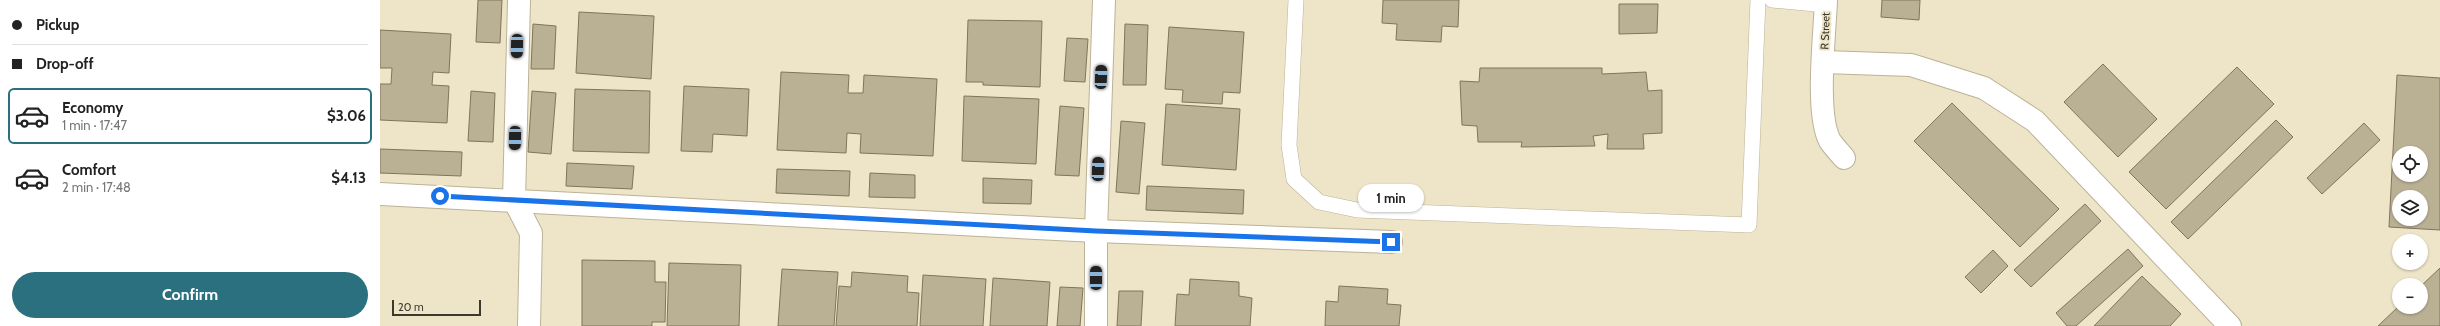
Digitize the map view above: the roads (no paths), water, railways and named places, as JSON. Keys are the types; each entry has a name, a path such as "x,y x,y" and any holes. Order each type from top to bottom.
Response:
{"street":[{"path":"518,0 514,200 531,233 529,326"},
{"path":"1096,326 1096,231 1104,0"},
{"name":"R Street","path":"1826,2 1824,122 1830,141 1844,158"},
{"path":"1824,62 1911,65 1984,88 2035,121 2230,326"},
{"path":"380,194 1096,231 1391,242"}],"lane":[{"path":"1296,0 1289,145 1294,179 1319,202 1357,210 1749,225 1758,0"},
{"path":"1772,0 1826,2"}]}
